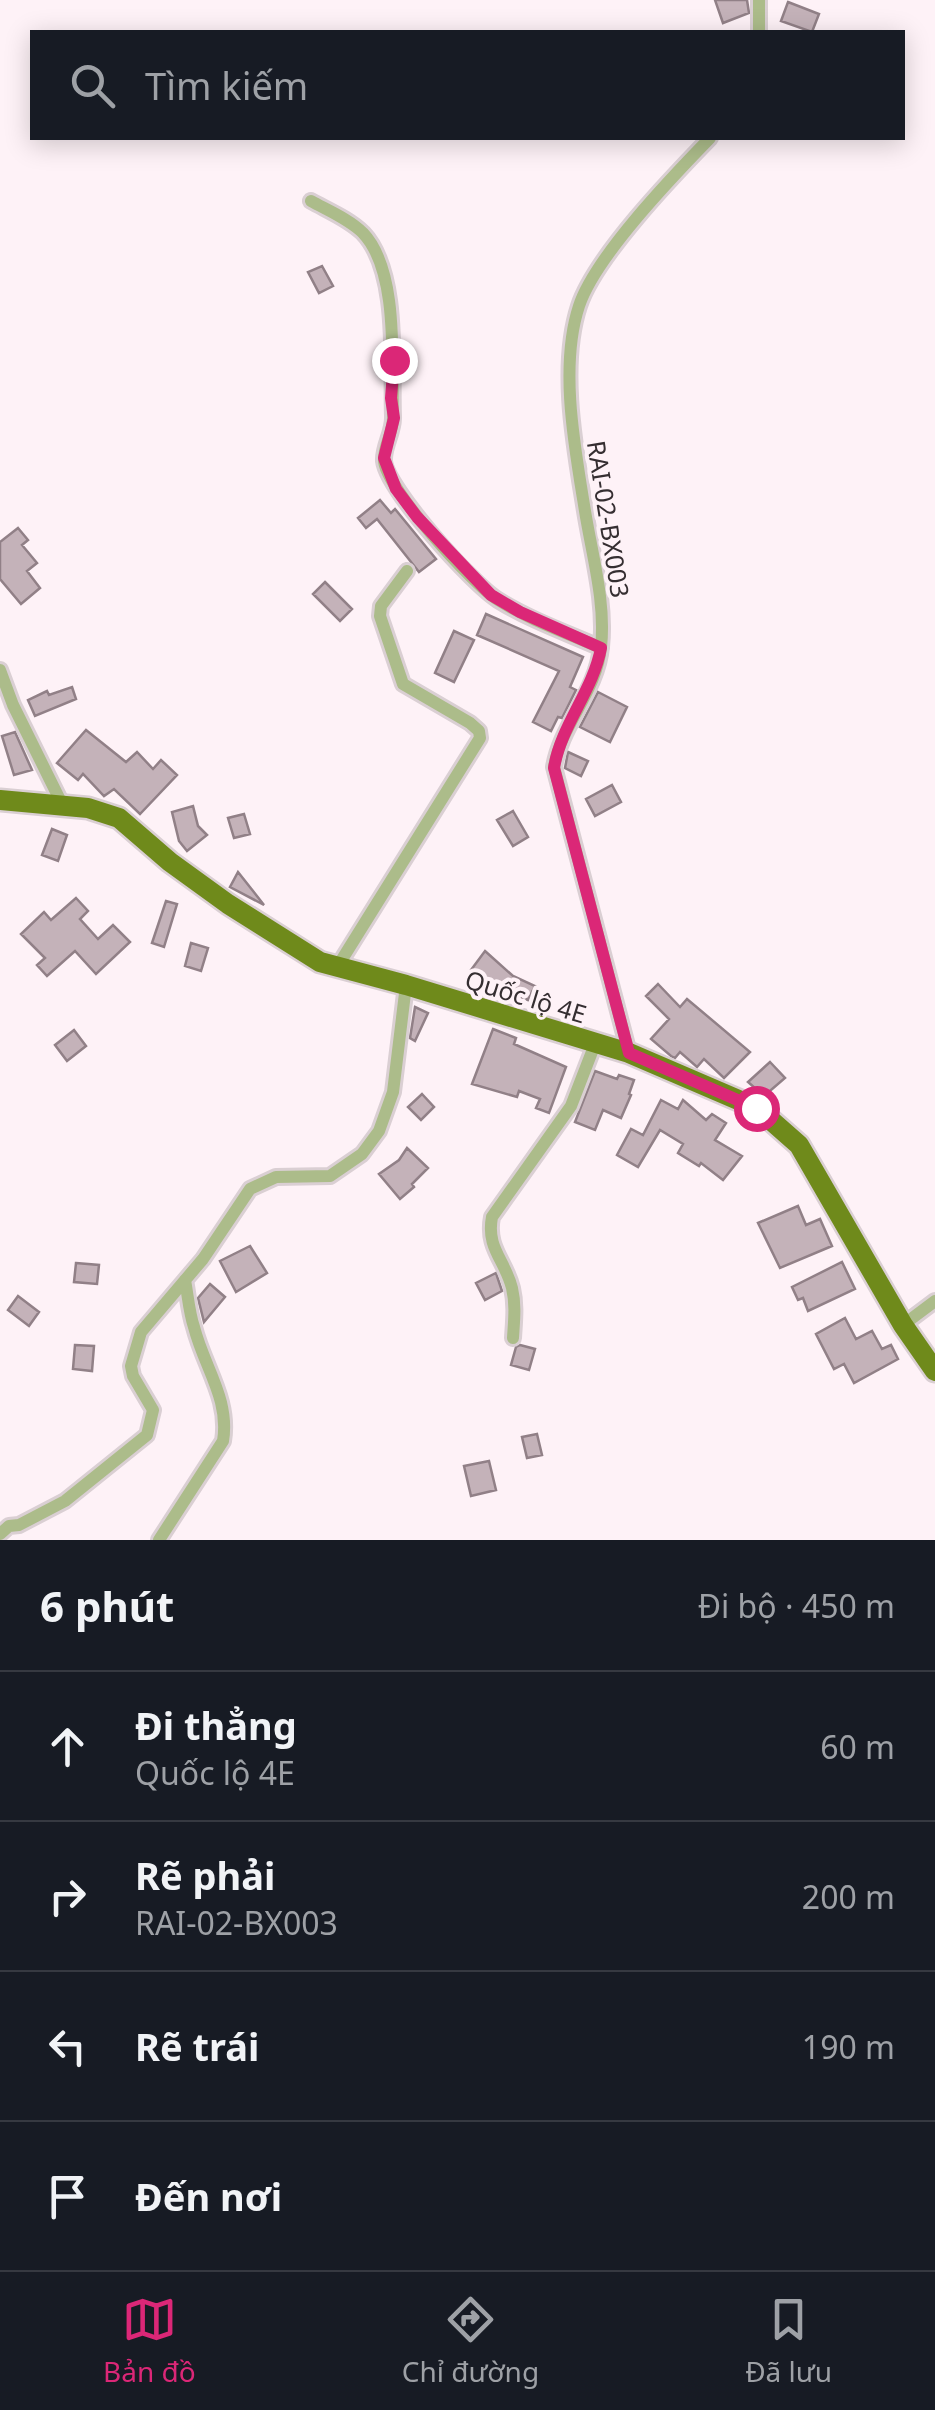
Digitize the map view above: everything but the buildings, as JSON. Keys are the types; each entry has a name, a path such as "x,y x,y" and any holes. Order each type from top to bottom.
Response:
{"main road":[{"name":"Quốc lộ 4E","path":"0,800 88,808 119,818 228,904 304,955 336,969 406,985 629,1053 738,1098 785,1129 799,1145 903,1325 935,1371"}],"street":[{"path":"758,0 759,30"},
{"name":"RAI-02-BX003","path":"629,1053 554,768 594,676 601,648 601,612 572,427 574,328 591,280 669,181 708,140"},
{"path":"311,201 363,233 380,268 390,312 394,360 394,418 384,458 396,489 417,517 491,595 601,648"},
{"path":"336,969 480,738 479,731 470,724 403,684 380,606 407,571"},
{"path":"0,670 63,806"},
{"path":"0,1534 9,1526 19,1525 65,1501 147,1436 153,1410 133,1376 133,1354 141,1332 185,1280 250,1188 276,1177 330,1176 348,1167 371,1143 392,1092 406,985"},
{"path":"513,1338 515,1309 511,1284 489,1233 492,1218 571,1106 595,1044"},
{"path":"160,1540 223,1442 226,1426 224,1406 194,1329 185,1280"},
{"path":"903,1325 935,1301"}],"route":[{"path":"394,360 394,418 384,458 396,489 417,517 491,595 601,648 594,676 555,757 554,768 629,1053 756,1108"}]}
